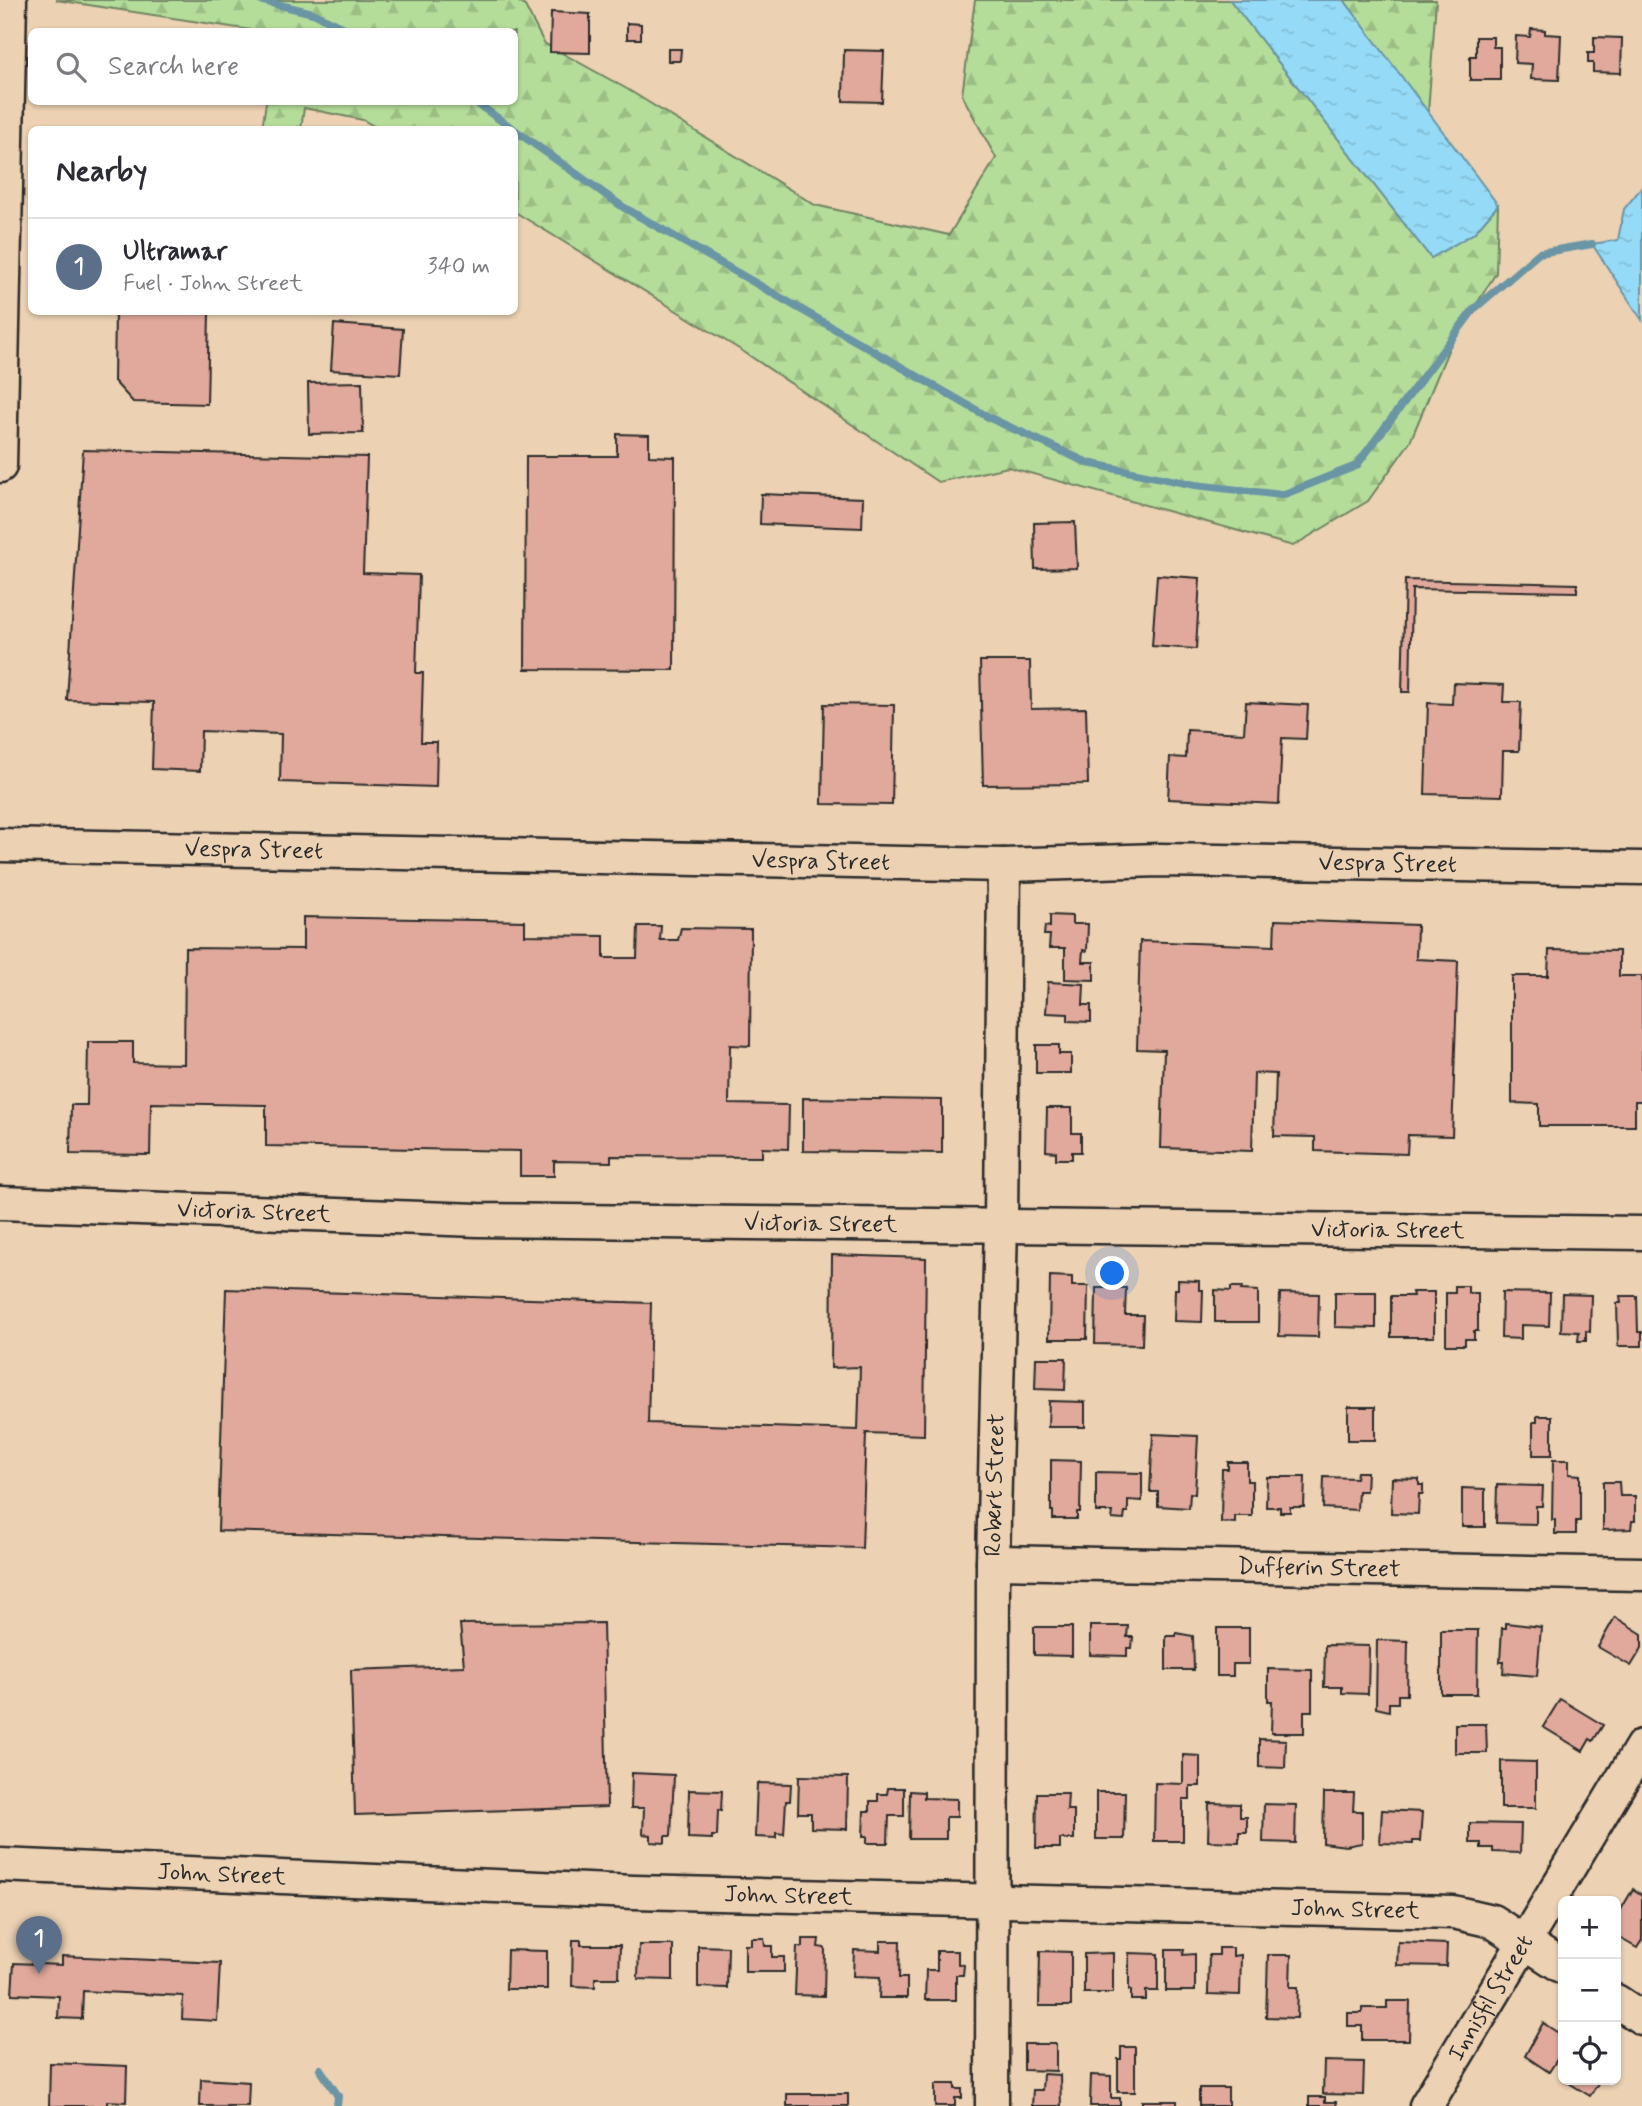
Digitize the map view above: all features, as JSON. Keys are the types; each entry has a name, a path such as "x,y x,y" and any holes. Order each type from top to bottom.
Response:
{"street":[{"path":"0,466 10,0"},
{"name":"Vespra Street","path":"0,845 1004,865 1159,860 1642,868"},
{"name":"Robert Street","path":"992,2106 993,1562 1001,1224 1004,865"},
{"name":"Victoria Street","path":"0,1203 478,1220 1642,1233"},
{"name":"Dufferin Street","path":"993,1562 1642,1574"},
{"name":"Innisfil Street","path":"1426,2106 1642,1746"},
{"name":"John Street","path":"0,1865 634,1892 1453,1912 1492,1920 1558,1964"},
{"path":"1621,2004 1642,2018"}],"green space":[{"path":"56,0 516,0 525,6 544,43 627,89 815,205 949,235 996,158 962,95 975,0 1230,0 1431,258 1474,233 1498,205 1496,273 1449,348 1410,442 1368,501 1293,546 1008,467 938,482 744,352 518,214 518,126 374,126 363,120 304,108 301,126 262,126 266,105 518,105 518,28 238,28"},
{"path":"1344,0 1436,0 1428,113"}],"water":[{"path":"1230,0 1344,0 1498,205 1474,233 1431,258"},
{"path":"1642,187 1642,320 1592,244 1618,240 1624,209"}],"building":[{"path":"551,12 590,14 590,53 550,52"},
{"path":"627,23 641,24 641,39 627,39"},
{"path":"1531,29 1545,30 1545,34 1561,35 1559,80 1531,79 1532,64 1515,63 1516,36 1530,37"},
{"path":"1476,37 1493,37 1493,47 1500,47 1500,80 1470,80 1470,56 1476,56"},
{"path":"1594,37 1622,38 1621,73 1593,72 1593,63 1588,63 1588,53 1594,53"},
{"path":"668,49 681,49 680,61 668,61"},
{"path":"844,50 884,51 882,102 843,101"},
{"path":"115,315 209,315 207,404 133,402 114,381"},
{"path":"334,324 403,329 400,374 331,370"},
{"path":"362,382 363,433 309,434 308,383"},
{"path":"617,434 649,435 649,456 675,457 674,670 525,669 526,456 617,456"},
{"path":"83,450 367,457 363,573 419,575 416,673 423,673 421,742 437,742 436,787 280,782 281,734 201,731 200,771 152,769 154,702 67,700"},
{"path":"761,494 863,498 862,528 760,524"},
{"path":"1075,522 1077,568 1035,569 1034,523"},
{"path":"1157,575 1200,578 1196,649 1152,646"},
{"path":"1405,580 1577,584 1577,592 1412,589 1410,692 1402,692"},
{"path":"980,661 1030,661 1031,709 1086,708 1088,784 983,785"},
{"path":"1453,683 1504,685 1503,702 1521,702 1519,751 1503,751 1502,796 1425,794 1428,703 1452,704"},
{"path":"1246,702 1308,705 1306,739 1282,738 1279,804 1168,799 1170,757 1186,758 1187,730 1244,733"},
{"path":"824,704 894,705 892,805 822,804"},
{"path":"1050,915 1072,916 1072,924 1088,924 1087,951 1083,950 1082,962 1094,962 1094,980 1065,979 1065,948 1049,948 1050,935 1044,935 1045,926 1050,927"},
{"path":"303,917 525,921 525,935 604,936 604,958 637,958 638,926 661,926 660,940 678,940 681,928 751,929 750,1046 730,1045 729,1104 789,1105 788,1149 762,1148 762,1157 611,1156 611,1162 554,1161 554,1176 520,1176 520,1151 266,1146 266,1105 151,1103 150,1155 70,1154 71,1105 87,1105 88,1042 133,1042 133,1063 184,1064 185,948 303,949"},
{"path":"1275,920 1417,925 1416,959 1458,961 1452,1136 1408,1135 1407,1154 1315,1151 1315,1137 1274,1136 1276,1074 1254,1073 1252,1151 1161,1148 1164,1050 1137,1049 1140,941 1274,946"},
{"path":"1549,950 1619,951 1619,976 1642,976 1642,1101 1635,1101 1635,1126 1539,1126 1539,1104 1512,1103 1512,976 1548,976"},
{"path":"1048,982 1084,984 1083,1005 1091,1005 1091,1022 1068,1021 1068,1014 1046,1013"},
{"path":"1036,1045 1059,1045 1059,1054 1071,1054 1071,1073 1036,1073"},
{"path":"803,1098 942,1100 942,1153 803,1151"},
{"path":"1047,1108 1072,1108 1072,1133 1081,1133 1081,1152 1072,1152 1072,1159 1056,1159 1056,1152 1046,1151"},
{"path":"832,1255 926,1258 924,1435 866,1433 862,1548 218,1531 226,1289 651,1303 648,1423 858,1430 860,1367 831,1368"},
{"path":"1050,1276 1072,1277 1072,1286 1088,1286 1087,1339 1049,1339"},
{"path":"1178,1280 1199,1281 1199,1290 1203,1290 1202,1322 1174,1321 1175,1289 1178,1289"},
{"path":"1455,1286 1468,1286 1468,1293 1478,1293 1478,1331 1474,1331 1474,1339 1465,1339 1465,1345 1446,1345 1446,1293 1455,1293"},
{"path":"1231,1287 1258,1291 1258,1322 1215,1322 1215,1290 1231,1291"},
{"path":"1096,1288 1126,1288 1125,1315 1143,1315 1142,1345 1095,1344"},
{"path":"1335,1292 1376,1292 1376,1328 1335,1327"},
{"path":"1412,1292 1434,1292 1434,1337 1391,1337 1391,1296 1413,1296"},
{"path":"1502,1292 1550,1293 1549,1326 1521,1325 1521,1339 1501,1338"},
{"path":"1280,1293 1319,1294 1318,1337 1279,1336"},
{"path":"1562,1294 1591,1295 1590,1332 1586,1331 1586,1341 1578,1341 1579,1332 1561,1331"},
{"path":"1620,1296 1637,1296 1638,1332 1642,1332 1642,1346 1618,1346 1617,1303 1621,1303"},
{"path":"1036,1358 1066,1358 1065,1390 1035,1389"},
{"path":"1049,1401 1085,1402 1085,1427 1048,1427"},
{"path":"1348,1407 1375,1407 1375,1440 1348,1440"},
{"path":"1537,1416 1552,1416 1552,1455 1533,1455 1533,1422 1537,1422"},
{"path":"1153,1434 1198,1436 1195,1494 1190,1493 1189,1508 1158,1506 1158,1492 1150,1492"},
{"path":"1051,1460 1081,1461 1080,1512 1077,1512 1077,1519 1053,1519"},
{"path":"1553,1460 1569,1460 1569,1474 1580,1475 1580,1521 1576,1521 1576,1534 1555,1534 1555,1520 1552,1520"},
{"path":"1228,1462 1247,1462 1247,1481 1252,1481 1252,1516 1235,1516 1235,1523 1221,1522 1222,1469 1228,1469"},
{"path":"1096,1472 1142,1473 1142,1501 1128,1500 1128,1512 1125,1512 1124,1520 1112,1519 1113,1512 1096,1512"},
{"path":"1357,1472 1367,1472 1366,1491 1358,1491 1357,1510 1323,1508 1324,1477 1356,1478"},
{"path":"1267,1477 1305,1477 1304,1507 1290,1507 1290,1512 1280,1512 1280,1507 1266,1507"},
{"path":"1392,1478 1419,1479 1419,1485 1423,1485 1423,1494 1419,1494 1418,1514 1391,1513"},
{"path":"1603,1482 1619,1482 1620,1496 1635,1496 1635,1521 1632,1521 1631,1529 1603,1530"},
{"path":"1497,1485 1543,1486 1542,1506 1536,1506 1536,1524 1496,1523"},
{"path":"1462,1488 1485,1489 1485,1527 1462,1527"},
{"path":"1615,1617 1642,1634 1642,1648 1631,1666 1598,1647"},
{"path":"603,1623 607,1807 355,1815 351,1670 464,1666 460,1624"},
{"path":"1506,1623 1541,1627 1537,1676 1503,1673 1504,1662 1500,1662 1502,1628 1506,1628"},
{"path":"1090,1626 1128,1626 1127,1637 1133,1637 1132,1648 1127,1648 1127,1656 1090,1655"},
{"path":"1034,1627 1072,1627 1072,1656 1034,1655"},
{"path":"1217,1628 1249,1628 1249,1664 1233,1664 1233,1676 1217,1676"},
{"path":"1441,1630 1478,1630 1477,1694 1441,1694"},
{"path":"1176,1633 1193,1636 1194,1670 1166,1670 1166,1636 1176,1636"},
{"path":"1377,1640 1408,1641 1407,1695 1398,1695 1398,1703 1389,1703 1389,1711 1376,1708"},
{"path":"1325,1645 1369,1646 1368,1694 1342,1693 1342,1687 1324,1687"},
{"path":"1268,1669 1312,1670 1312,1711 1304,1711 1304,1733 1271,1733 1272,1701 1268,1701"},
{"path":"1560,1699 1603,1725 1583,1751 1543,1727"},
{"path":"1455,1724 1486,1724 1487,1753 1455,1753"},
{"path":"1259,1739 1286,1740 1285,1768 1259,1767"},
{"path":"1183,1755 1200,1756 1200,1786 1190,1786 1190,1799 1183,1799 1183,1841 1154,1841 1155,1783 1183,1784"},
{"path":"1501,1761 1536,1762 1536,1808 1501,1808"},
{"path":"632,1773 674,1775 671,1836 665,1836 665,1843 651,1842 651,1835 643,1834 644,1808 631,1808"},
{"path":"799,1776 848,1777 847,1829 811,1828 811,1813 798,1813"},
{"path":"757,1783 791,1784 790,1801 786,1801 784,1834 776,1833 776,1838 755,1837"},
{"path":"888,1788 904,1788 904,1816 889,1816 888,1843 867,1843 867,1836 863,1836 864,1811 870,1811 870,1801 878,1801 878,1794 887,1794"},
{"path":"689,1790 722,1791 717,1836 712,1836 712,1839 688,1838"},
{"path":"910,1791 924,1792 924,1798 957,1799 957,1817 946,1817 946,1839 909,1839"},
{"path":"1096,1792 1125,1792 1124,1839 1096,1839"},
{"path":"1037,1793 1068,1793 1067,1810 1074,1810 1074,1839 1060,1839 1060,1848 1036,1848"},
{"path":"1324,1793 1354,1793 1353,1811 1362,1811 1362,1843 1346,1846 1323,1843"},
{"path":"1209,1803 1240,1804 1240,1817 1247,1817 1247,1832 1239,1832 1239,1842 1208,1841"},
{"path":"1264,1804 1296,1805 1295,1843 1263,1842"},
{"path":"1382,1810 1422,1812 1420,1841 1413,1841 1413,1844 1380,1843"},
{"path":"1470,1823 1521,1824 1520,1853 1493,1852 1493,1848 1481,1848 1481,1843 1470,1843"},
{"path":"1633,1889 1642,1895 1642,1940 1637,1948 1621,1939 1621,1909"},
{"path":"751,1938 764,1938 765,1946 772,1946 772,1957 784,1957 784,1972 745,1972 745,1945 751,1945"},
{"path":"803,1939 819,1939 818,1947 825,1948 824,1996 795,1995 797,1947 803,1947"},
{"path":"573,1940 581,1940 581,1945 620,1945 619,1978 595,1978 595,1987 572,1986"},
{"path":"880,1941 900,1941 899,1978 907,1978 907,1998 879,1998 880,1977 853,1976 854,1950 880,1951"},
{"path":"1398,1942 1447,1944 1446,1966 1397,1965"},
{"path":"639,1945 673,1945 673,1980 638,1979"},
{"path":"698,1946 728,1947 727,1988 698,1987"},
{"path":"1219,1948 1233,1948 1233,1956 1241,1955 1240,1995 1208,1994 1209,1955 1219,1955"},
{"path":"1166,1949 1184,1949 1183,1955 1195,1954 1195,1991 1166,1991"},
{"path":"507,1950 547,1951 547,1989 506,1989"},
{"path":"937,1951 958,1951 958,1964 964,1965 963,1975 956,1975 956,2000 925,2000 926,1970 937,1970"},
{"path":"1040,1951 1071,1952 1071,2006 1039,2006"},
{"path":"1113,1953 1113,1993 1084,1993 1084,1954"},
{"path":"1129,1953 1158,1954 1158,1991 1146,1991 1146,2000 1131,2000"},
{"path":"1268,1955 1291,1955 1290,1987 1298,1987 1297,2018 1266,2017"},
{"path":"62,1956 220,1963 217,2021 182,2019 183,1996 83,1991 82,2019 58,2018 59,1996 12,1994 14,1963 62,1965"},
{"path":"1387,2001 1410,2001 1409,2040 1362,2040 1362,2026 1348,2026 1348,2013 1362,2013 1362,2008 1387,2008"},
{"path":"1543,2023 1558,2033 1558,2058 1549,2072 1525,2056"},
{"path":"1024,2044 1056,2044 1056,2071 1024,2070"},
{"path":"1121,2047 1135,2047 1135,2092 1118,2092 1118,2059 1121,2059"},
{"path":"1324,2061 1364,2062 1363,2095 1323,2094"},
{"path":"50,2063 127,2066 126,2102 107,2101 107,2106 49,2106"},
{"path":"1043,2074 1060,2075 1061,2106 1032,2106 1033,2090 1042,2090"},
{"path":"1091,2075 1111,2076 1111,2098 1120,2098 1120,2106 1090,2106"},
{"path":"201,2079 249,2082 248,2106 200,2106"},
{"path":"935,2084 955,2084 955,2089 962,2089 962,2098 955,2098 955,2106 935,2106"},
{"path":"1572,2085 1597,2085 1590,2096"},
{"path":"1199,2088 1228,2088 1228,2106 1199,2106"},
{"path":"787,2094 848,2094 848,2106 787,2106"},
{"path":"1309,2097 1325,2097 1325,2102 1336,2102 1336,2106 1309,2106"},
{"path":"1142,2101 1177,2101 1177,2106 1142,2106"}],"waterway":[{"path":"259,0 313,13 345,28"},
{"path":"479,105 509,126"},
{"path":"518,133 623,207 990,418 1088,463 1195,485 1282,495 1356,466 1474,309 1539,253 1592,244"},
{"path":"320,2069 338,2096 337,2106"}],"place":[{"name":"Ultramar","path":"39,1974"}]}
